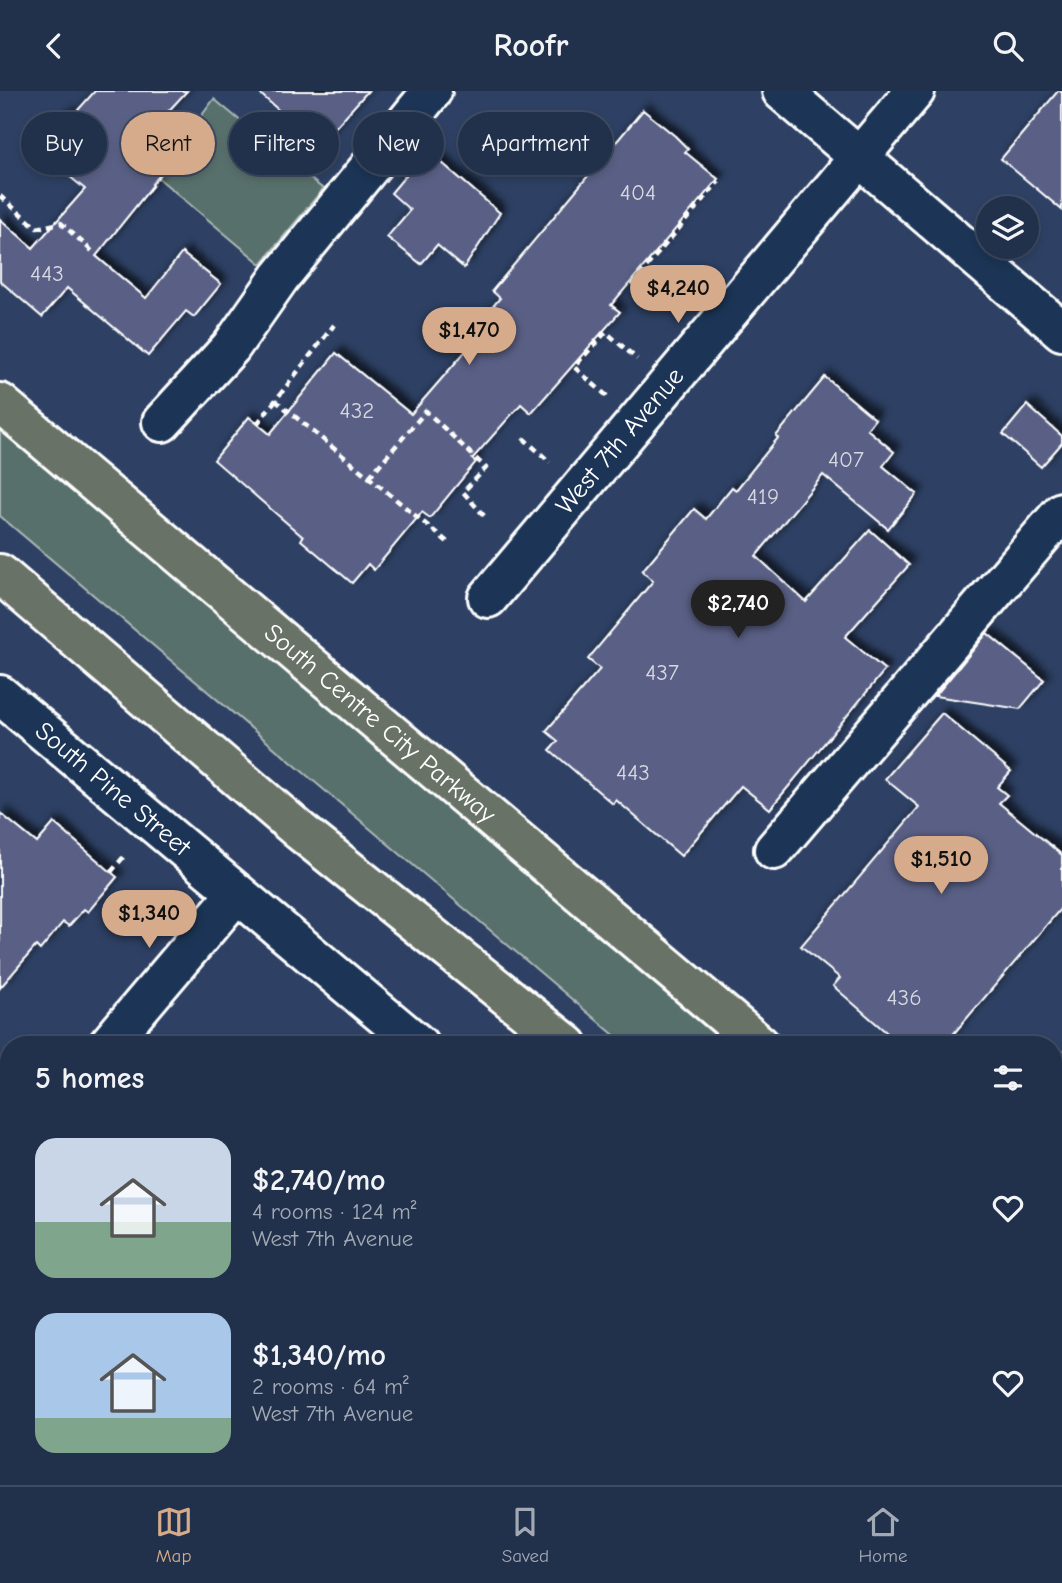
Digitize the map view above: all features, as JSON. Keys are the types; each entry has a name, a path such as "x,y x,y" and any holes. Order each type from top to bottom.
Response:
{"highway":[{"name":"South Centre City Parkway","path":"0,403 749,1036"},
{"path":"0,574 300,831 557,1036"}],"street":[{"path":"162,422 231,347 280,277 432,91"},
{"path":"782,91 1062,331"},
{"name":"West 7th Avenue","path":"488,598 915,91"},
{"path":"774,851 1062,512"},
{"name":"South Pine Street","path":"0,695 408,1036"},
{"path":"116,1036 236,894"}],"path":[{"path":"631,285 719,181"},
{"path":"0,196 37,228 61,223 93,253"},
{"path":"257,424 334,325"},
{"path":"607,396 574,367 606,332 637,359"},
{"path":"275,400 450,544"},
{"path":"369,477 426,411 486,468 463,492 486,518"},
{"path":"523,438 551,463"},
{"path":"111,872 129,851"}],"green space":[{"path":"214,99 230,112 229,175 306,175 323,189 261,264 156,176 215,175 215,112 204,112"},
{"path":"0,430 716,1036 615,1036 0,516"}],"building":[{"path":"95,91 187,91 168,112 121,112 121,175 160,175 96,256 146,298 182,253 221,284 194,317 186,311 148,356 67,288 42,317 0,281 0,219 33,248 85,189 68,175 107,175 107,112 76,112"},
{"path":"257,91 368,91 339,123 339,112 281,112"},
{"path":"1058,91 1062,91 1062,210 1001,159"},
{"path":"643,110 675,136 688,149 685,152 718,179 611,305 620,312 531,413 521,404 472,459 476,462 430,518 422,512 374,570 368,564 352,583 214,460 249,417 270,434 336,353 411,414 490,323 484,317 500,298 492,291 589,175 613,175 613,146"},
{"path":"444,165 500,213 464,268 437,245 421,264 387,237 410,210 391,193 406,175 444,175"},
{"path":"825,377 875,419 867,429 894,452 883,466 917,494 888,529 823,475 756,556 806,602 870,530 909,565 845,637 885,670 770,809 741,786 681,856 616,800 613,804 550,750 558,741 546,731 600,669 588,659 653,581 642,571 694,509 706,519 732,487 736,490"},
{"path":"1027,405 1062,436 1062,443 1041,467 1003,434"},
{"path":"987,633 1044,680 1020,709 935,696"},
{"path":"942,713 1011,771 997,787 1007,795 999,803 1062,855 1062,907 952,1036 891,1036 833,986 840,978 801,946 919,807 885,779"},
{"path":"0,813 37,843 54,823 117,877 88,912 84,909 69,926 63,922 40,950 36,946 0,988"}]}
